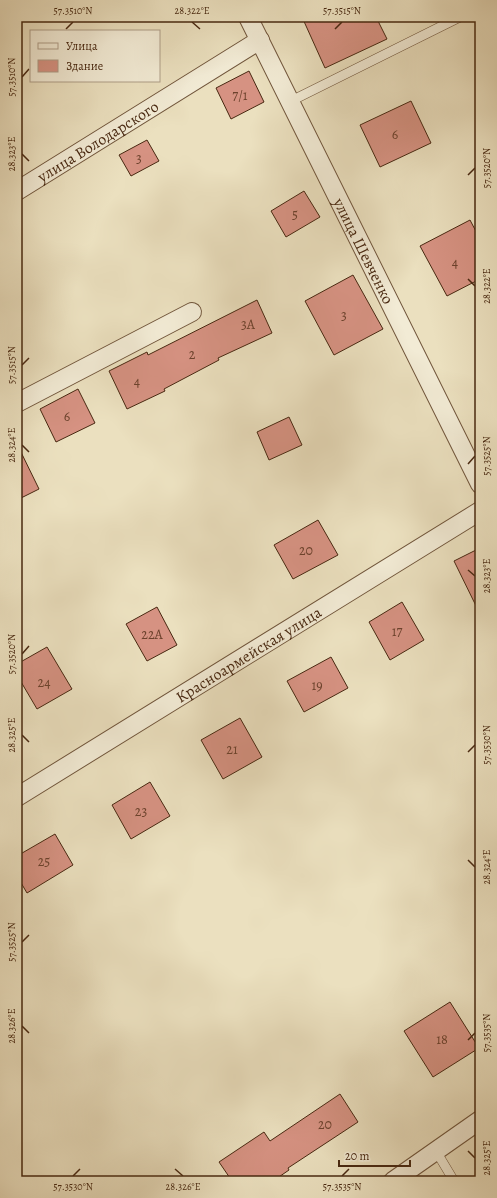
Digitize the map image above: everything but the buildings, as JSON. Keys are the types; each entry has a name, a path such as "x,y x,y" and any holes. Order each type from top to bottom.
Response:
{"street":[{"name":"улица Шевченко","path":"248,17 480,484"},
{"name":"улица Володарского","path":"17,191 260,40"},
{"path":"17,403 192,312"},
{"name":"Красноармейская улица","path":"17,797 480,511"},
{"path":"393,1181 480,1120"}],"lane":[{"path":"290,101 460,17"},
{"path":"436,1151 454,1181"}]}
